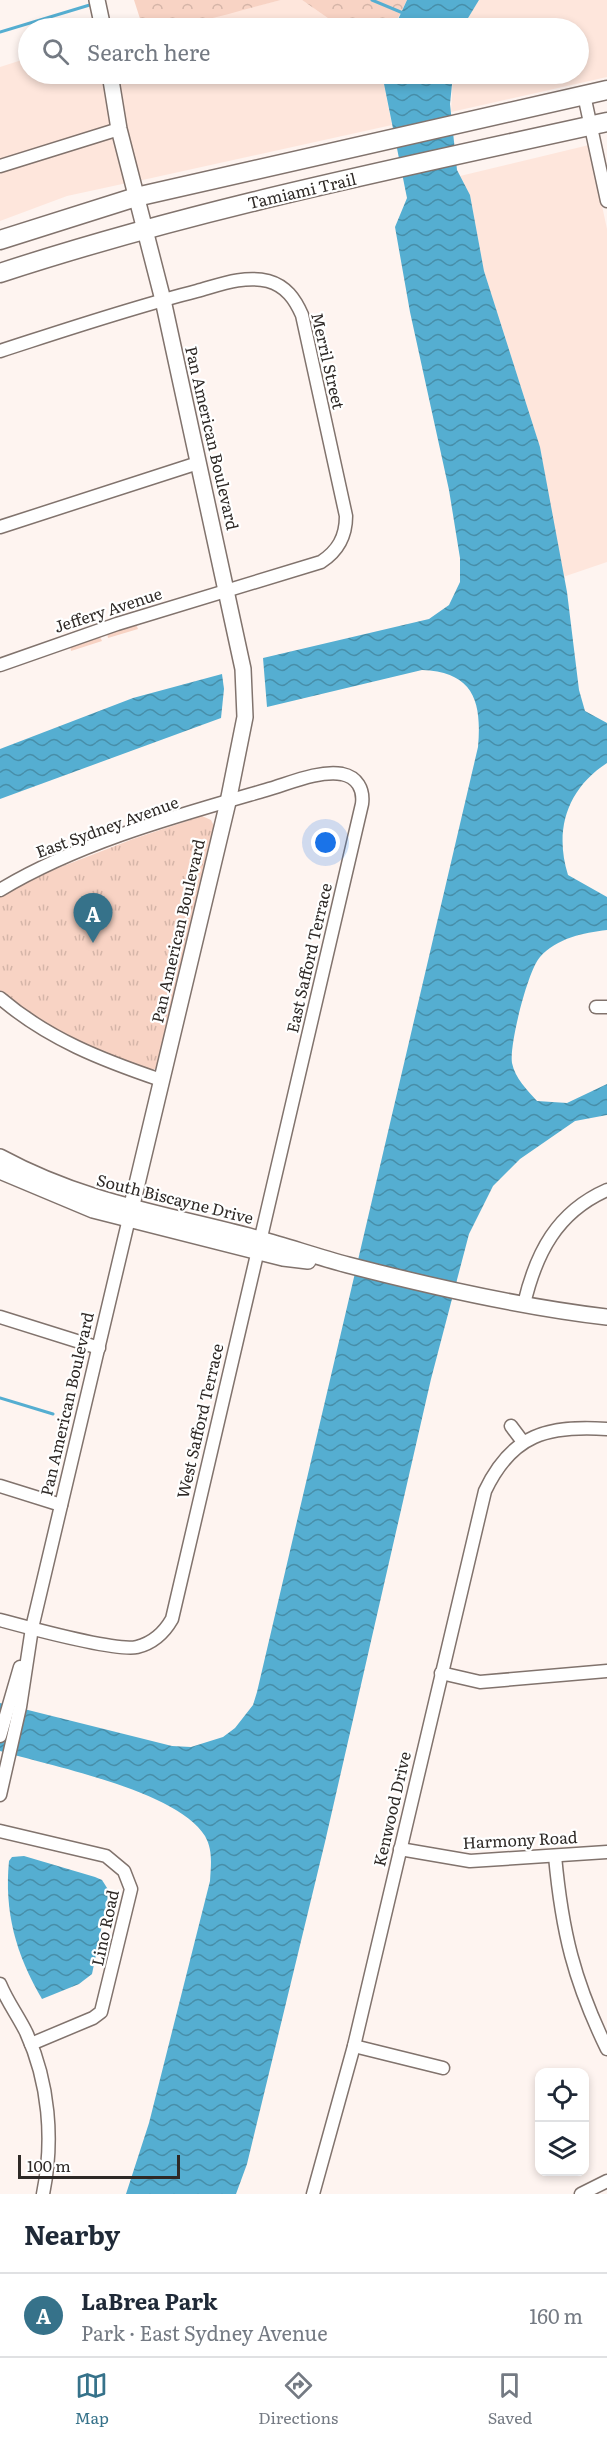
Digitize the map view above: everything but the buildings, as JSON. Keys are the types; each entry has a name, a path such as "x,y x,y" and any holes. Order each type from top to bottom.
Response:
{"main road":[{"name":"Tamiami Trail","path":"0,240 136,197 607,90"},
{"name":"Tamiami Trail","path":"0,273 144,229 599,124"}],"street":[{"path":"97,0 101,18"},
{"name":"Pan American Boulevard","path":"0,1795 14,1706 228,801 242,738 246,702 243,669 227,589 163,300 119,129 112,84"},
{"path":"584,95 599,124 607,200"},
{"path":"0,166 119,129"},
{"name":"Merril Street","path":"0,351 163,300 241,280 270,282 280,286 293,298 302,315 346,516 342,539 330,556 311,567 227,589"},
{"path":"0,527 198,463"},
{"name":"Jeffery Avenue","path":"0,665 112,625 227,589"},
{"name":"East Safford Terrace","path":"228,801 333,773 354,779 363,797 258,1245"},
{"name":"East Sydney Avenue","path":"0,890 36,870 75,853 228,801"},
{"path":"0,998 28,1020 72,1046 100,1059 161,1080"},
{"name":"South Biscayne Drive","path":"0,1157 52,1182 130,1214"},
{"name":"South Biscayne Drive","path":"0,1171 61,1199 459,1292 607,1317"},
{"path":"524,1304 532,1268 554,1230 576,1207 607,1190"},
{"name":"West Safford Terrace","path":"0,1620 126,1649 148,1644 163,1633 174,1611 258,1245"},
{"path":"0,1317 51,1335 99,1348"},
{"path":"511,1426 523,1442"},
{"name":"Kenwood Drive","path":"314,2194 354,2046 485,1491 496,1469 523,1442 563,1429 607,1429"},
{"path":"0,1486 61,1505"},
{"path":"441,1673 480,1682 607,1670"},
{"path":"0,1736 14,1706"},
{"name":"Lino Road","path":"0,1831 106,1856 120,1865 130,1883 131,1895 101,2012 93,2018 31,2044"},
{"name":"Harmony Road","path":"400,1849 470,1861 607,1852"},
{"path":"555,1856 561,1918 569,1956 584,2000 607,2049"},
{"path":"0,1984 31,2044 44,2088 48,2126 48,2165 43,2194"},
{"path":"354,2046 443,2068"},
{"path":"581,2194 607,2181"}],"shaded area":[{"path":"281,0 302,0 328,18 206,18"},
{"path":"479,0 607,0 607,77 589,81 589,18 468,18"},
{"path":"18,61 18,84 106,84 113,124 0,159 0,67"},
{"path":"118,84 384,84 392,125 138,181 125,128"},
{"path":"452,84 576,84 451,112"},
{"path":"115,137 127,183 67,196 0,221 0,172"},
{"path":"589,145 607,229 607,562 563,577 540,447 484,271 470,195 460,176"}],"green space":[{"path":"134,0 281,0 212,18 140,18"},
{"path":"302,0 407,0 398,18 328,18"},
{"path":"136,624 138,629 108,638 107,633"},
{"path":"99,635 102,641 71,651 70,645"},
{"path":"202,816 211,820 214,826 157,1068 149,1070 137,1068 72,1041 38,1021 0,990 0,896 40,875 133,839"}],"water":[{"path":"407,0 479,0 468,18 399,18"},
{"path":"384,84 452,84 450,104 457,170 470,195 484,271 540,447 567,592 579,690 585,711 607,723 607,763 593,773 573,798 567,812 563,842 568,875 607,897 607,930 562,941 540,957 530,977 516,1025 512,1063 522,1084 537,1101 567,1103 607,1084 607,1115 575,1121 520,1159 493,1186 469,1234 431,1379 325,1842 247,2164 236,2194 126,2194 149,2123 210,1881 209,1847 205,1836 191,1820 142,1793 112,1782 0,1751 0,1703 172,1746 191,1747 223,1737 235,1728 253,1705 257,1692 478,747 478,716 471,692 464,683 440,672 422,670 267,707 263,658 429,619 449,605 460,582 460,558 449,490 410,312 395,227 407,198"},
{"path":"222,674 224,689 221,718 0,799 0,749 133,698"},
{"path":"24,1856 95,1877 102,1880 109,1891 92,1974 79,1984 42,1999 25,1966 10,1915 9,1861 12,1857"}],"waterway":[{"path":"372,0 403,13"},
{"path":"46,18 93,4"},
{"path":"0,32 18,27"},
{"path":"0,1398 53,1414"}],"place":[{"name":"LaBrea Park","path":"93,943"}]}
